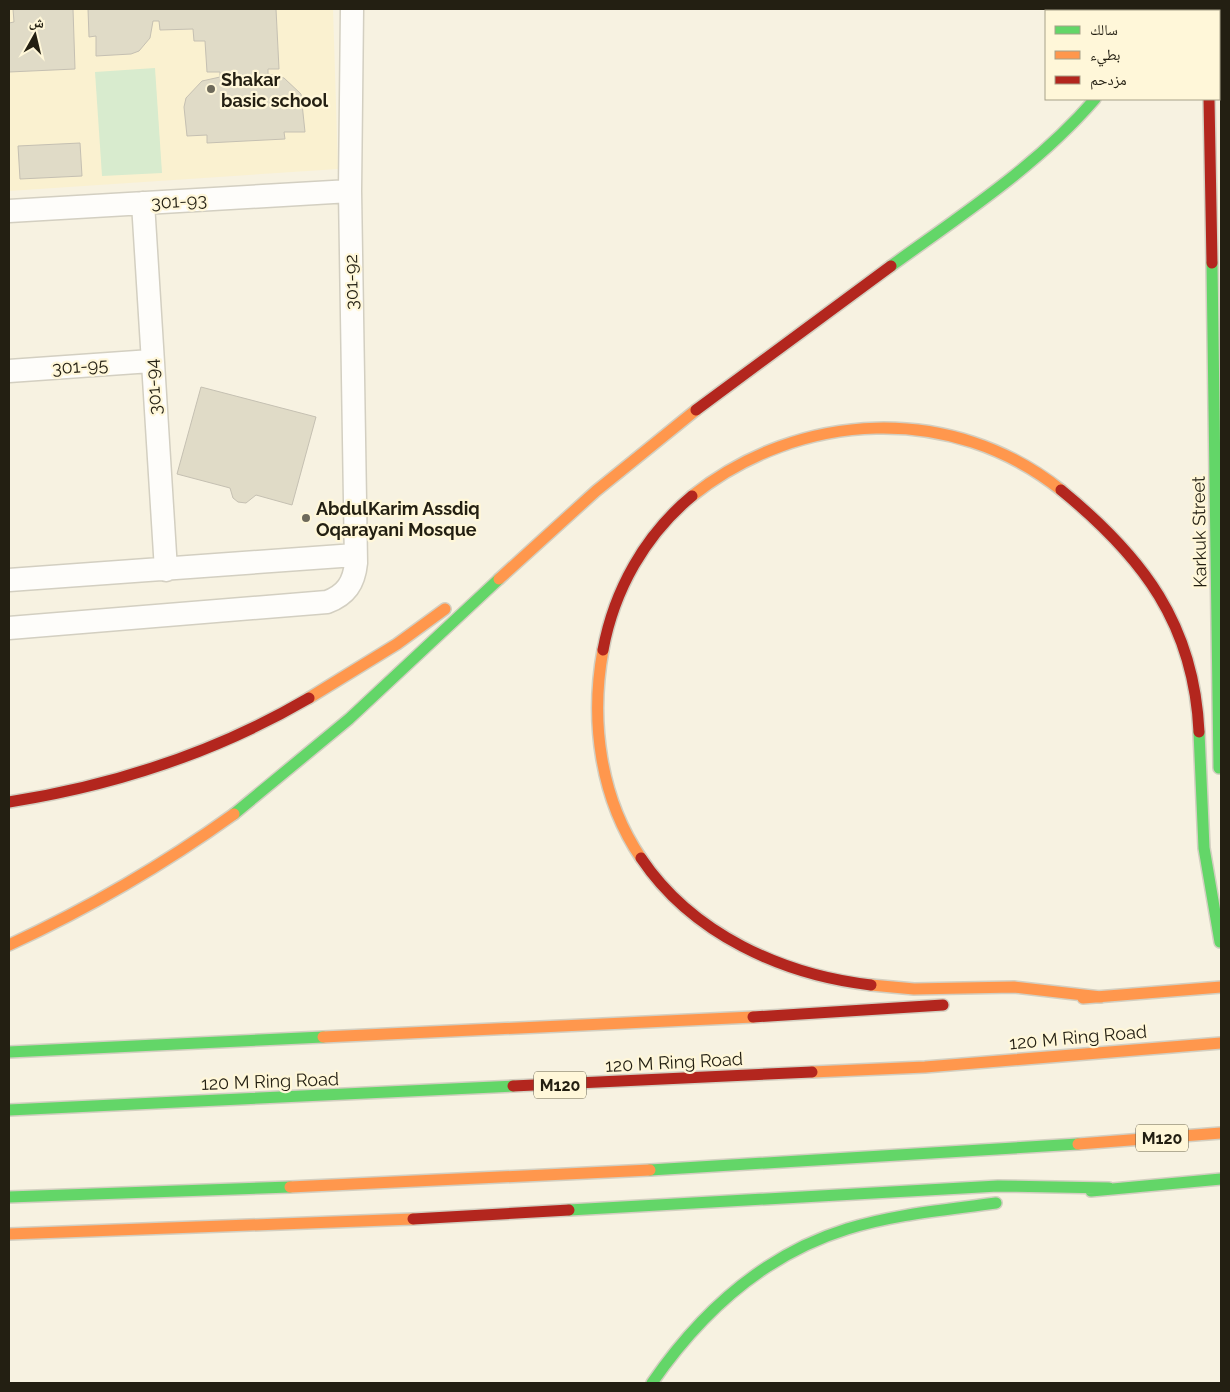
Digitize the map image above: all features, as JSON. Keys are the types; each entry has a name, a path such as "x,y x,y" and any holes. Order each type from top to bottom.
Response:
{"highway":[{"path":"9,802 79,791 131,777 194,756 265,722 355,672 462,596 594,493 674,426 1032,163 1071,127 1094,100"},
{"name":"Karkuk Street","path":"1209,100 1217,511 1219,776"},
{"path":"1101,997 1006,987 897,988 848,982 798,970 750,951 713,929 678,900 651,871 632,844 604,773 597,734 596,697 609,619 620,588 642,551 666,520 696,492 730,467 767,449 804,437 849,428 889,428 930,432 959,439 1010,457 1046,479 1084,509 1119,544 1147,577 1174,620 1190,663 1198,708 1203,836 1220,942"},
{"path":"9,945 107,896 190,845 266,788 349,718 594,493"},
{"path":"1219,864 1221,957"},
{"path":"1017,1000 1101,997 1221,987"},
{"path":"9,1052 853,1012 960,1004"},
{"name":"120 M Ring Road","path":"9,1110 925,1067 1221,1043"},
{"name":"M120","path":"9,1197 509,1178 830,1161 1221,1133"},
{"path":"1029,1198 1109,1188 1221,1179"},
{"path":"9,1234 414,1219 998,1186 1109,1188"},
{"path":"652,1383 681,1341 702,1318 727,1294 785,1255 846,1229 919,1214 1010,1200"}],"street":[{"name":"301-92","path":"9,628 327,602 339,598 349,586 355,572 350,191 352,9"},
{"name":"301-93","path":"9,210 350,191"},
{"name":"301-94","path":"143,203 151,361 166,570"},
{"name":"301-95","path":"9,371 151,361"},
{"path":"9,580 355,555"}],"shaded area":[{"name":"Shakar basic school","path":"9,9 333,9 338,169 9,191"}],"green space":[{"path":"155,68 162,173 102,176 95,72"}],"building":[{"path":"13,9 73,9 75,69 9,72 9,23 14,22"},
{"path":"88,9 276,9 279,69 268,69 268,74 284,78 301,94 305,132 284,132 285,139 207,143 207,135 187,136 184,107 186,98 202,81 220,77 220,72 207,72 205,41 194,41 193,29 160,30 159,21 153,21 150,38 139,51 131,54 96,56 96,36 89,37"},
{"path":"80,143 82,176 20,179 18,146"},
{"path":"201,387 316,417 292,505 256,495 246,503 238,502 233,498 230,488 177,474"}],"traffic: fast":[{"path":"891,266 1024,168 1073,123 1094,100"},
{"path":"1212,263 1219,768"},
{"path":"234,814 349,719 499,579"},
{"path":"1199,732 1204,848 1220,942"},
{"path":"9,1052 323,1037"},
{"path":"9,1110 513,1086"},
{"path":"650,1170 1078,1144"},
{"path":"1091,1191 1221,1179"},
{"path":"569,1210 998,1186 1109,1188"},
{"path":"9,1197 290,1187"},
{"path":"652,1383 691,1333 713,1310 761,1270 788,1254 817,1240 865,1224 921,1213 996,1203"}],"traffic: slow":[{"path":"499,579 596,491 696,410"},
{"path":"692,496 734,467 780,447 827,433 876,428 925,431 973,442 1018,462 1061,490"},
{"path":"309,698 397,644 445,609"},
{"path":"603,650 598,704 598,731 602,758 616,810 627,835 641,858"},
{"path":"9,945 125,885 180,851 234,814"},
{"path":"871,985 914,989 1014,987 1101,997"},
{"path":"1083,998 1221,987"},
{"path":"323,1037 753,1017"},
{"path":"812,1072 925,1067 1221,1043"},
{"path":"1078,1144 1221,1133"},
{"path":"290,1187 650,1170"},
{"path":"9,1234 413,1219"}],"traffic: jam":[{"path":"1209,100 1212,263"},
{"path":"696,410 891,266"},
{"path":"1061,490 1116,541 1159,596 1175,626 1187,658 1195,693 1199,732"},
{"path":"603,650 615,606 634,565 660,528 692,496"},
{"path":"9,802 88,786 164,764 238,735 274,718 309,698"},
{"path":"641,858 662,885 686,908 713,929 742,946 805,972 871,985"},
{"path":"753,1017 943,1005"},
{"path":"513,1086 812,1072"},
{"path":"413,1219 569,1210"}],"place":[{"name":"Shakar basic school","path":"211,89"},
{"name":"AbdulKarim Assdiq Oqarayani Mosque","path":"306,518"}]}
